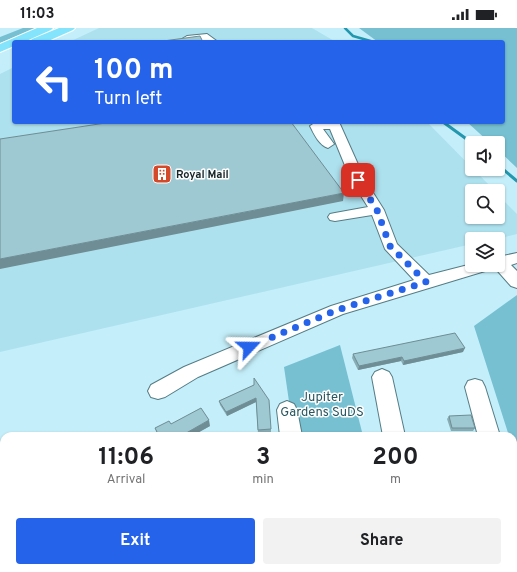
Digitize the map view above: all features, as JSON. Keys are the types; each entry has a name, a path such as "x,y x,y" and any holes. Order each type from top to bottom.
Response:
{"highway":[{"path":"19,40 48,28"},
{"path":"41,40 69,28"},
{"path":"0,48 12,43"},
{"path":"0,58 12,53"}],"street":[{"path":"187,39 207,37 211,40"},
{"path":"328,124 316,126 320,135 328,144"},
{"path":"334,124 358,180 377,210 390,246 426,282"},
{"path":"335,217 377,210"},
{"path":"505,261 517,258"},
{"path":"158,391 191,372 337,310 465,271"},
{"path":"505,271 517,282"},
{"path":"382,378 393,432"},
{"path":"475,387 488,432"},
{"path":"287,410 290,432"}],"shaded area":[{"path":"99,28 312,28 333,40 73,40"},
{"path":"12,68 12,124 429,124 465,161 465,176 480,176 488,184 465,184 465,224 505,224 505,202 517,214 517,234 505,237 505,232 465,232 465,246 0,352 0,74"}],"green space":[{"path":"23,28 37,28 0,43 0,37"},
{"path":"359,28 517,28 517,168 505,157 505,136 482,136 469,124 505,124 505,40 375,40"},
{"path":"517,295 517,432 508,432 474,326"},
{"name":"Jupiter Gardens SuDS","path":"340,345 362,432 293,432 284,367"}],"building":[{"path":"200,36 202,40 171,40"},
{"name":"Royal Mail","path":"99,124 292,124 344,193 0,259 0,139"},
{"path":"455,333 465,348 404,361 402,357 359,366 353,354"},
{"path":"254,378 269,400 271,429 258,430 256,398 226,412 219,401 254,385"},
{"path":"201,408 209,420 188,432 157,432 155,428 169,421 171,424"},
{"path":"471,415 475,428 452,428 449,416"}],"waterway":[{"path":"345,28 353,36 367,40"},
{"path":"446,124 465,138"},
{"path":"505,171 517,181"}],"place":[{"name":"Royal Mail","path":"162,174"}],"route":[{"path":"249,347 337,310 426,282 390,246 377,210 358,180"}]}
